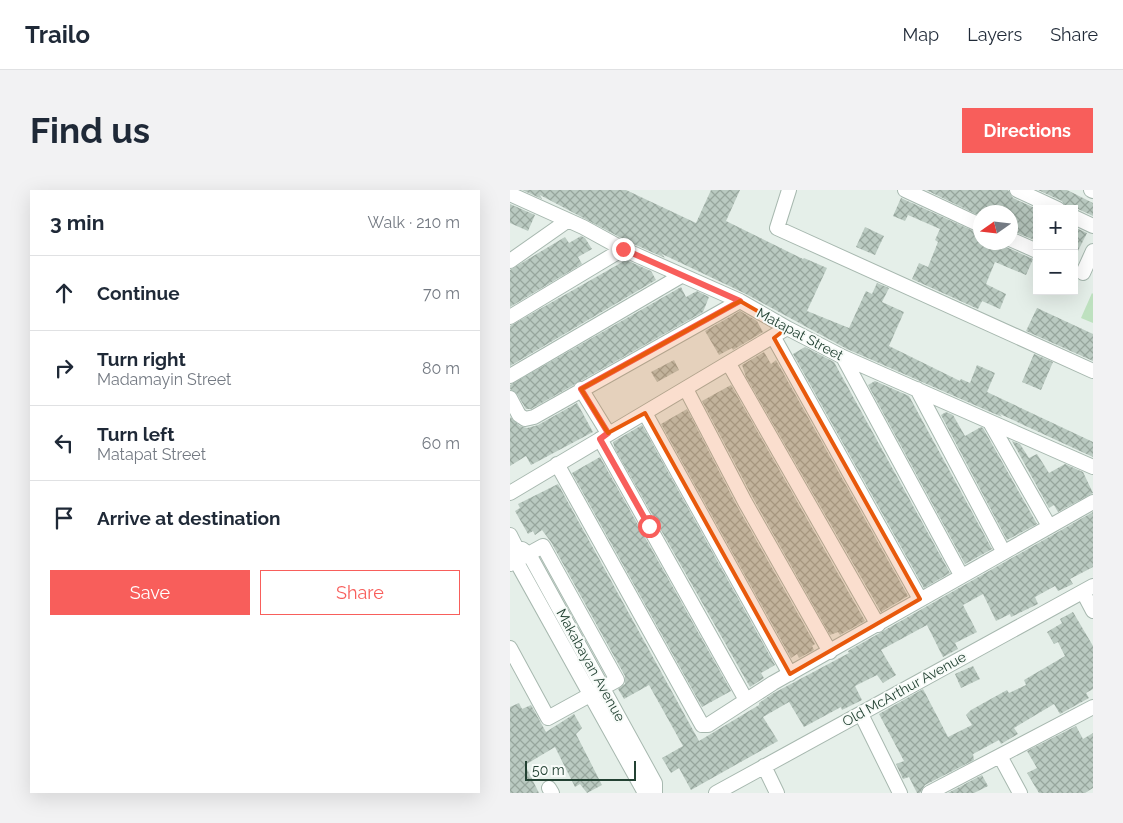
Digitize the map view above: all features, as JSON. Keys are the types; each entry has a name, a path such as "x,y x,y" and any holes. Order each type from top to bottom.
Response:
{"street":[{"path":"789,190 776,228 1093,371"},
{"path":"905,190 973,222"},
{"path":"1017,190 1049,205"},
{"name":"Matapat Street","path":"510,194 681,276 740,301 786,328 843,357 991,424 1093,467"},
{"path":"1078,219 1093,226"},
{"path":"510,261 567,221"},
{"path":"1018,243 1035,250"},
{"path":"510,317 623,249"},
{"path":"1083,273 1093,251"},
{"path":"510,376 681,276"},
{"path":"510,398 519,415 525,419 534,416 740,301"},
{"path":"510,493 556,464 774,338 786,328"},
{"path":"774,338 920,599"},
{"path":"843,357 961,575"},
{"path":"729,364 878,625"},
{"path":"581,389 604,436 746,700"},
{"path":"686,389 745,502 830,652"},
{"path":"917,389 1003,551"},
{"path":"644,413 790,674"},
{"path":"991,424 1049,526"},
{"path":"556,464 702,726 708,725 746,700 878,625 961,575 1093,502"},
{"name":"Makabayan Avenue","path":"513,540 530,554"},
{"name":"Makabayan Avenue","path":"513,540 513,563 589,696 647,791"},
{"path":"510,648 548,718 617,680 544,546 513,563"},
{"path":"1088,589 1093,611"},
{"name":"Old McArthur Avenue","path":"716,793 1088,589"},
{"name":"Makabayan Avenue","path":"603,688 647,791"},
{"path":"929,793 1093,707"},
{"path":"861,714 900,793"},
{"path":"1000,756 1020,793"},
{"path":"764,766 777,793"}],"highlighted area":[{"path":"740,301 787,328 774,338 920,599 790,674 645,413 608,433 581,389"}],"green space":[{"path":"1093,294 1093,323 1081,318"}],"building":[{"path":"522,190 626,190 696,223 711,190 740,190 726,221 803,259 827,268 807,311 849,328 866,291 872,294 877,283 889,288 882,302 904,312 889,346 960,381 961,379 970,383 977,365 995,373 987,392 1093,442 1093,457 1000,414 1002,417 847,349 744,293 662,254 665,258 627,241 540,195 542,199"},
{"path":"926,190 1008,190 1013,198 1033,207 1033,239 1018,233 1018,205 973,205 973,213"},
{"path":"1038,190 1067,190 1093,203 1093,216 1078,209 1078,205 1065,205 1062,201"},
{"path":"901,198 973,231 973,250 1013,250 1033,259 1026,275 995,262 986,284 1006,294 1000,309 982,301 978,309 912,279 919,263 928,267 938,242 935,240 940,229 908,215 905,221 893,216"},
{"path":"510,204 535,215 528,231 510,223"},
{"path":"865,227 884,236 875,255 856,247"},
{"path":"1078,229 1087,233 1078,251"},
{"path":"581,236 585,238 592,249 578,257 582,264 510,307 510,270 565,237 569,243"},
{"path":"626,260 651,271 656,280 510,366 510,326"},
{"path":"681,287 686,297 697,291 709,297 703,312 531,409 526,409 517,394 510,389 510,385"},
{"path":"1037,308 1093,334 1093,361 1026,331"},
{"path":"740,311 757,321 763,332 733,350 732,348 719,355 705,331"},
{"path":"805,347 834,362 950,573 924,588 793,354"},
{"path":"764,352 771,364 776,360 908,596 881,612 746,377 742,365"},
{"path":"1034,354 1053,362 1041,390 1022,382"},
{"path":"674,360 679,370 657,382 651,372"},
{"path":"875,381 909,396 992,549 965,564 868,385"},
{"path":"731,385 865,621 840,635 838,632 830,635 753,498 702,401"},
{"path":"577,403 593,432 531,465 526,456 510,466 510,417 520,426 527,428 538,425"},
{"path":"687,409 737,506 815,644 812,646 814,650 799,658 797,654 791,658 661,424"},
{"path":"946,412 953,415 965,436 981,427 983,428 1037,524 1007,540 941,415"},
{"path":"642,425 775,665 761,673 764,678 750,687 615,449 613,442"},
{"path":"1012,441 1020,444 1029,458 1037,454 1049,473 1065,464 1083,472 1093,493 1058,512 1054,505 1049,508"},
{"path":"600,457 731,691 702,707 572,473"},
{"path":"558,484 699,741 759,705 759,703 772,694 849,653 848,651 1093,512 1093,567 1070,579 1073,584 1058,591 1055,586 1035,597 1038,604 1011,617 1010,614 996,621 983,594 963,605 977,632 955,643 958,649 943,657 927,625 881,650 896,675 883,683 877,675 855,686 862,700 842,710 841,707 804,727 789,702 763,717 778,741 691,790 679,768 671,773 662,758 683,746 649,685 624,699 618,689 625,684 625,676 551,542 542,530 535,535 533,531 528,534 515,511 520,508 518,504"},
{"path":"1073,612 1093,646 1093,689 1086,693 1089,698 1060,714 1054,704 1014,728 1018,734 1001,744 999,740 973,754 974,760 925,785 920,793 917,793 909,777 903,779 896,764 904,761 879,714 923,689 948,737 972,725 966,715 971,710 1007,690 1009,693 1026,685 1024,680 1065,656 1058,642 1054,644 1047,632 1062,623 1060,619"},
{"path":"973,666 980,679 961,688 955,674"},
{"path":"519,703 522,709 531,705 546,732 574,714 582,728 576,734 602,785 587,793 580,784 575,787 555,747 525,765 539,793 510,793 510,707"},
{"path":"1076,726 1083,739 1093,733 1093,788 1085,793 1039,793 1027,773 1037,768 1027,751"},
{"path":"982,775 988,786 974,793 948,793"}],"route":[{"path":"623,249 740,301 581,389 608,433 600,439 649,526"}]}
